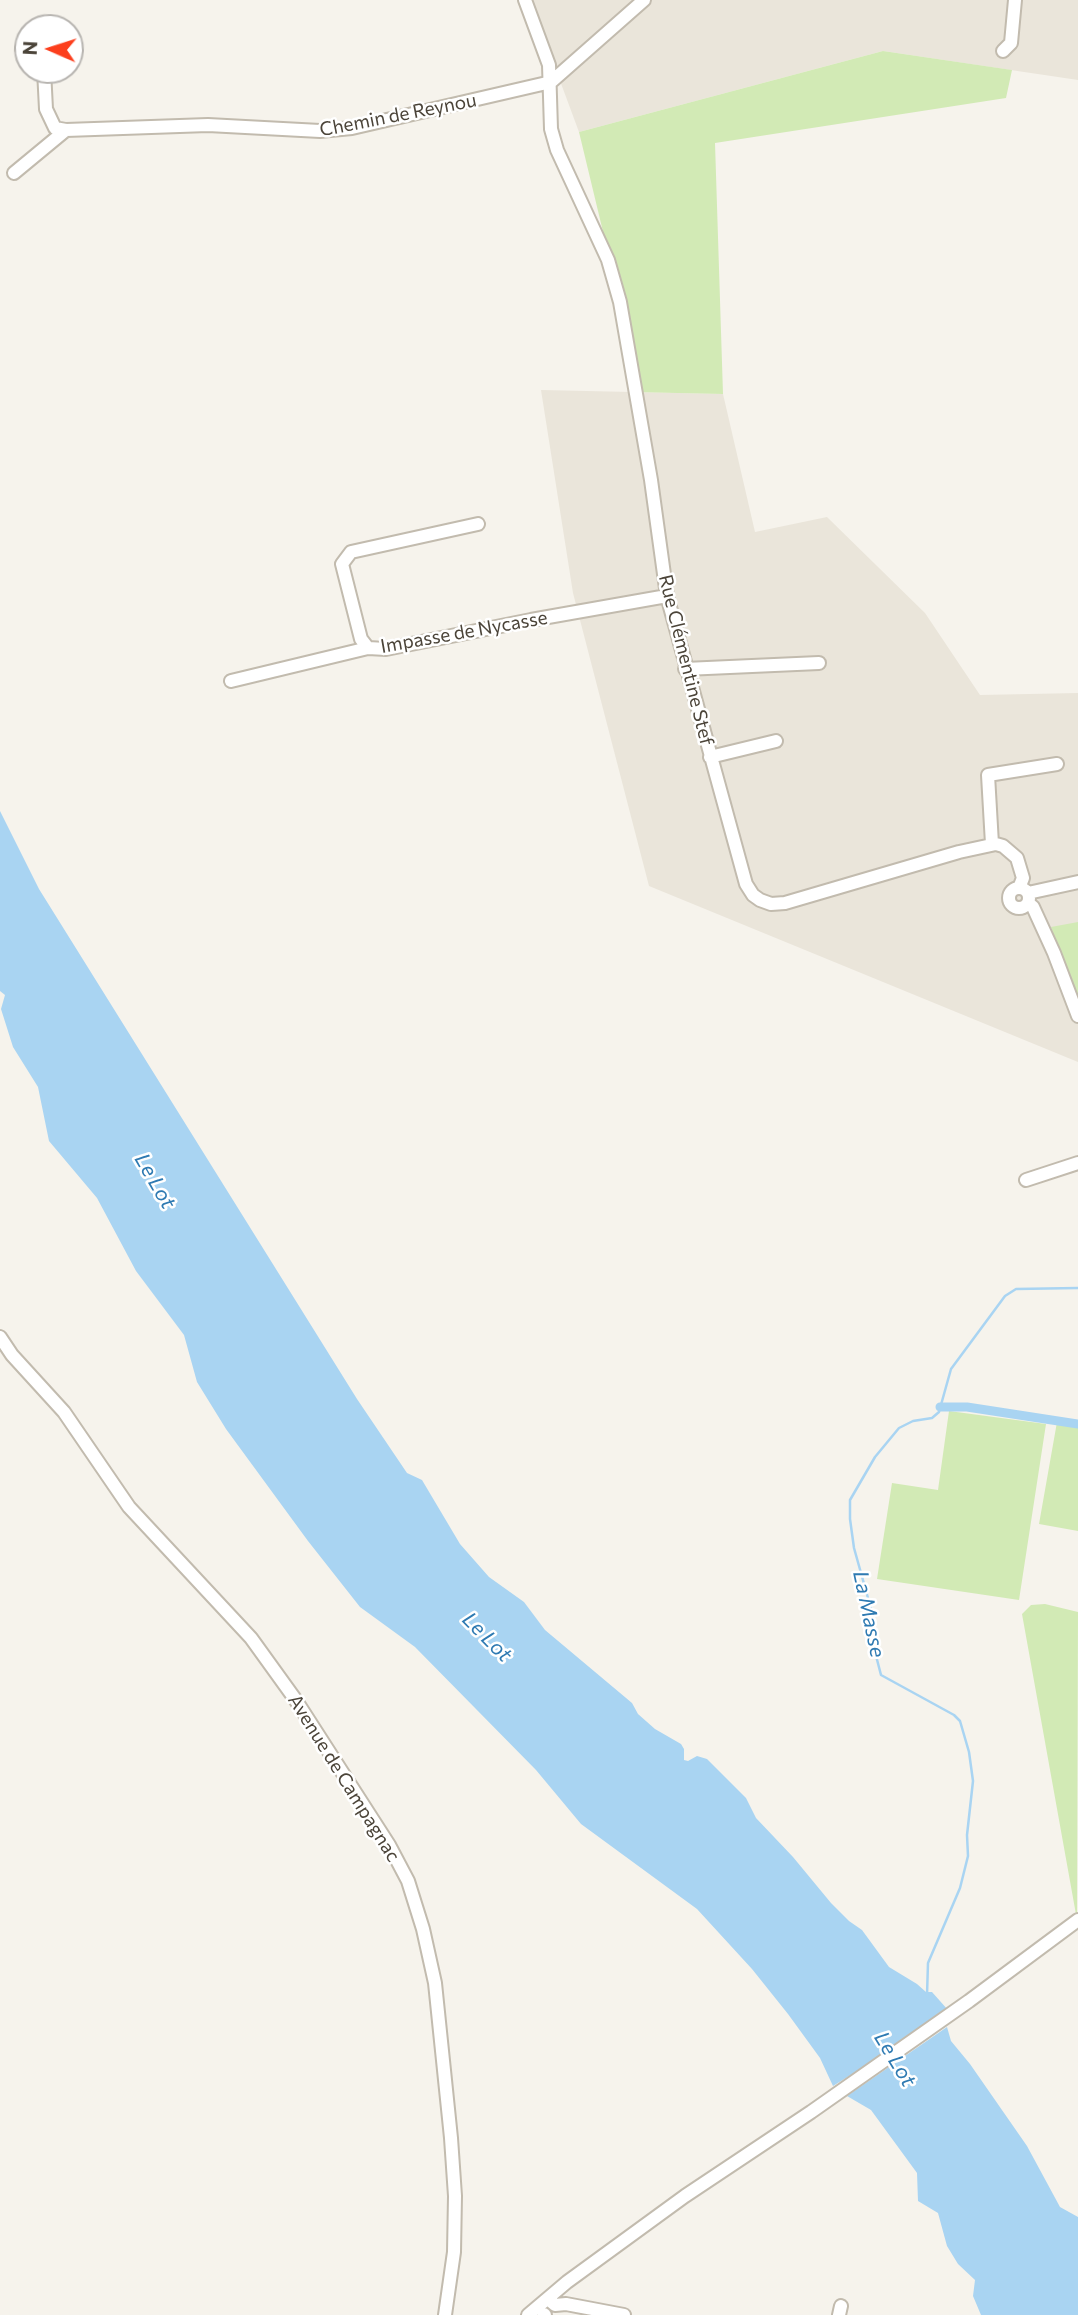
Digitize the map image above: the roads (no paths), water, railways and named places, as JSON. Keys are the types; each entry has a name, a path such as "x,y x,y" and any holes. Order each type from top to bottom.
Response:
{"street":[{"name":"Rue Clémentine Stef","path":"524,0 549,65 551,129 557,150 608,260 620,302 651,480 667,596 746,884 753,895 771,904 785,903 992,844"},
{"name":"Chemin de Reynou","path":"66,130 208,125 320,131 352,128 519,92 551,82 644,0"},
{"path":"1003,51 1011,43 1015,0"},
{"path":"45,84 46,109 50,121 55,128 66,130"},
{"path":"14,173 66,130"},
{"name":"Impasse de Nycasse","path":"478,524 351,552 342,564 361,639 368,648 386,649 667,596"},
{"path":"231,681 368,648"},
{"path":"685,669 819,663"},
{"path":"710,757 776,741"},
{"path":"1057,764 988,775 992,844 1003,846 1017,858 1025,894 1054,953 1078,1016"},
{"path":"1025,894 1078,882"},
{"path":"1026,1181 1078,1163"},
{"name":"Avenue de Campagnac","path":"0,1337 12,1355 64,1412 129,1507 251,1638 313,1726 389,1844 408,1881 423,1929 435,1983 455,2196 454,2252 445,2315"},
{"path":"528,2315 551,2302 685,2196 811,2112 969,2001 1078,1920"},
{"path":"1054,1936 1078,1935"},
{"path":"551,2302 560,2309 594,2315"},
{"path":"551,2302 624,2315"}],"water":[{"name":"Le Lot","path":"0,811 39,889 357,1399 407,1473 422,1480 460,1544 489,1577 524,1602 545,1630 632,1703 638,1714 655,1729 681,1744 684,1760 688,1761 697,1756 707,1759 746,1798 756,1818 831,1903 862,1930 889,1967 926,1992 932,1992 948,2010 833,2086 820,2058 788,2014 752,1969 697,1909 581,1824 536,1770 415,1647 360,1607 226,1429 197,1382 184,1335 136,1271 97,1198 49,1141 38,1087 13,1047 1,1009 5,995 0,991"},
{"path":"947,2027 951,2041 1027,2146 1060,2207 1078,2217 1078,2315 981,2315 973,2296 975,2280 958,2264 947,2246 938,2213 918,2201 917,2173 871,2110 847,2096"}],"waterway":[{"name":"La Masse","path":"927,1995 928,1963 960,1888 968,1856 967,1835 973,1781 969,1752 960,1721 954,1715 881,1675 874,1648 873,1616 854,1548 850,1500 875,1457 899,1428 913,1421 932,1418 939,1412 951,1369 1005,1296 1016,1289 1078,1288"},
{"path":"940,1407 967,1407 1078,1424"}]}
